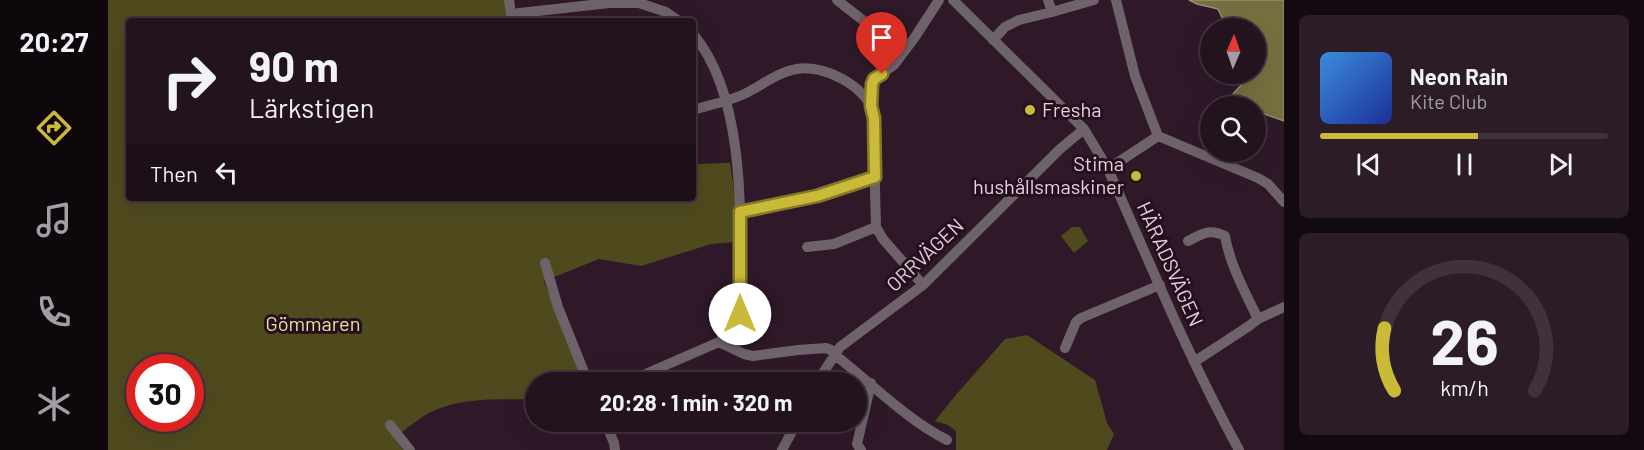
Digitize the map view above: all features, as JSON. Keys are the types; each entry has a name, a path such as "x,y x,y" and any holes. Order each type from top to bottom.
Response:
{"street":[{"path":"509,0 511,17 609,3 639,3 666,12 675,18"},
{"path":"837,0 887,39 905,50"},
{"path":"923,285 876,227 872,84 874,79 894,65 939,0"},
{"name":"HÄRADSVÄGEN","path":"953,0 1084,129 1093,142 1108,169 1194,362 1239,450"},
{"path":"1048,0 1052,12"},
{"path":"993,40 1005,27 1019,20 1094,0"},
{"path":"1116,0 1135,76 1158,136 1258,178 1268,184 1284,202"},
{"path":"650,372 719,342 735,327 740,314 738,176 726,101 714,68 696,38"},
{"path":"696,109 726,101 797,69 826,72 849,82 871,106"},
{"name":"ORRVÄGEN","path":"824,372 840,347 923,285 1060,149 1084,129"},
{"path":"1108,169 1158,136"},
{"path":"740,212 817,196 875,177"},
{"path":"807,247 834,244 876,227"},
{"path":"1188,241 1209,231 1225,236 1228,252 1258,319"},
{"path":"545,263 558,307 584,372"},
{"path":"1065,348 1081,318 1160,285"},
{"path":"1194,362 1258,319 1284,307"},
{"path":"719,342 753,356 826,348 831,350 930,431 947,440"},
{"path":"861,450 857,444 871,383"},
{"path":"390,425 410,450"},
{"path":"609,432 615,450"},
{"path":"782,450 792,432"}],"green space":[{"name":"Gömmaren","path":"108,0 507,0 510,18 126,18 126,201 696,201 696,164 730,163 737,209 734,242 711,244 641,266 599,259 544,281 580,372 525,372 525,399 468,401 426,415 402,432 389,430 403,450 108,450"},
{"path":"1072,227 1080,227 1088,241 1074,253 1061,236"},
{"path":"1027,335 1095,380 1107,423 1114,434 1107,450 956,450 956,431 948,425 935,421 1005,339"}],"shaded area":[{"path":"1189,0 1284,0 1284,121 1266,115 1266,96 1236,96 1233,94 1242,84 1266,84 1266,18 1222,18 1218,9"}],"place":[{"name":"Fresha","path":"1030,110"},
{"name":"Stima hushållsmaskiner","path":"1136,176"}],"route":[{"path":"740,314 740,212 817,196 875,177 872,84 874,79 882,74"}]}
